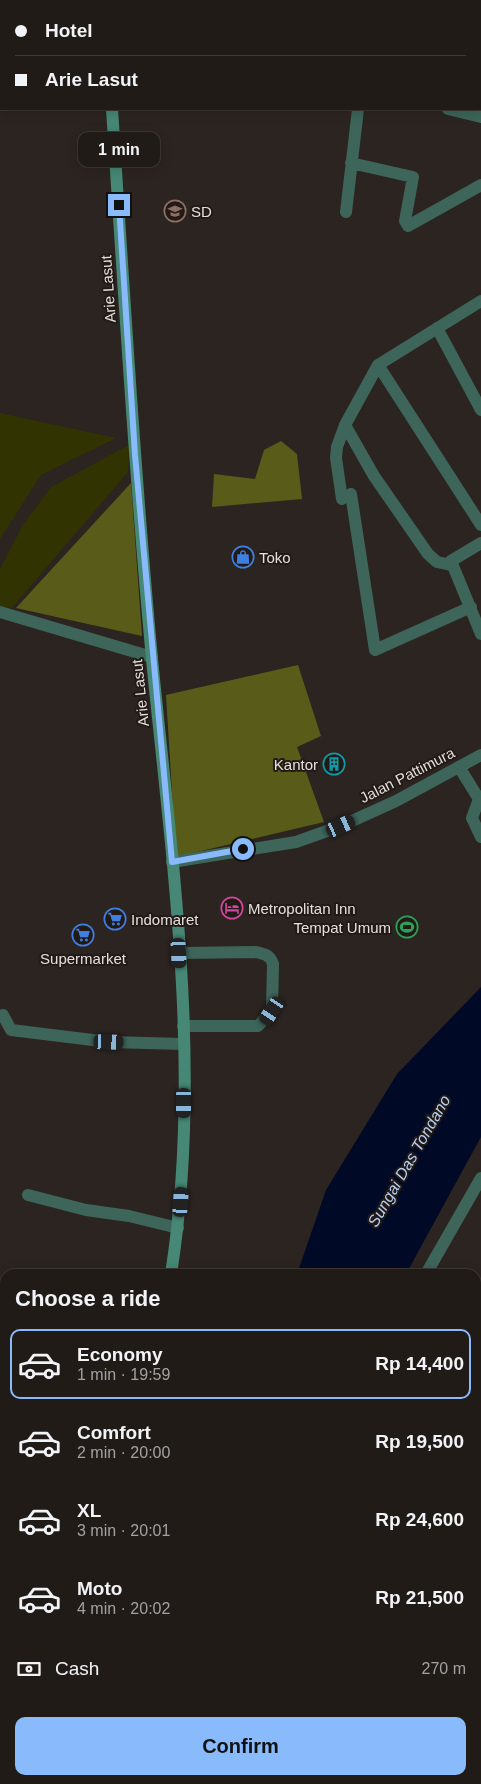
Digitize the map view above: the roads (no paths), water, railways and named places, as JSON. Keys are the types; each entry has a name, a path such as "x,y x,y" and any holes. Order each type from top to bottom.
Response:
{"main road":[{"name":"Arie Lasut","path":"112,110 134,437 179,953 183,1044 184,1163 172,1269"}],"street":[{"path":"346,212 358,110"},
{"path":"452,110 481,117"},
{"path":"351,163 412,176 404,221 408,226 481,185"},
{"path":"471,607 375,650 346,497 336,458 338,442 345,425 378,365 481,302"},
{"path":"436,328 481,410"},
{"path":"378,365 481,525"},
{"path":"345,425 374,476 428,554 437,562 452,562 481,543"},
{"path":"452,562 481,634"},
{"path":"0,612 152,657"},
{"name":"Jalan Pattimura","path":"172,862 296,842 341,826 396,801 481,755"},
{"path":"459,767 479,799 472,818 481,837"},
{"path":"179,953 256,952 266,954 271,958 272,964 272,1011 258,1026 182,1026"},
{"path":"4,1015 10,1030 109,1042 183,1044"},
{"path":"429,1269 481,1178"},
{"path":"28,1194 86,1210 129,1216 178,1228"}],"water":[{"name":"Sungai Das Tondano","path":"481,987 481,1137 409,1269 299,1269 326,1190 397,1074"}],"place":[{"name":"SD","path":"175,211"},
{"name":"Toko","path":"243,557"},
{"name":"Kantor","path":"334,764"},
{"name":"Metropolitan Inn","path":"232,908"},
{"name":"Indomaret","path":"115,919"},
{"name":"Tempat Umum","path":"407,927"},
{"name":"Supermarket","path":"83,935"}]}
